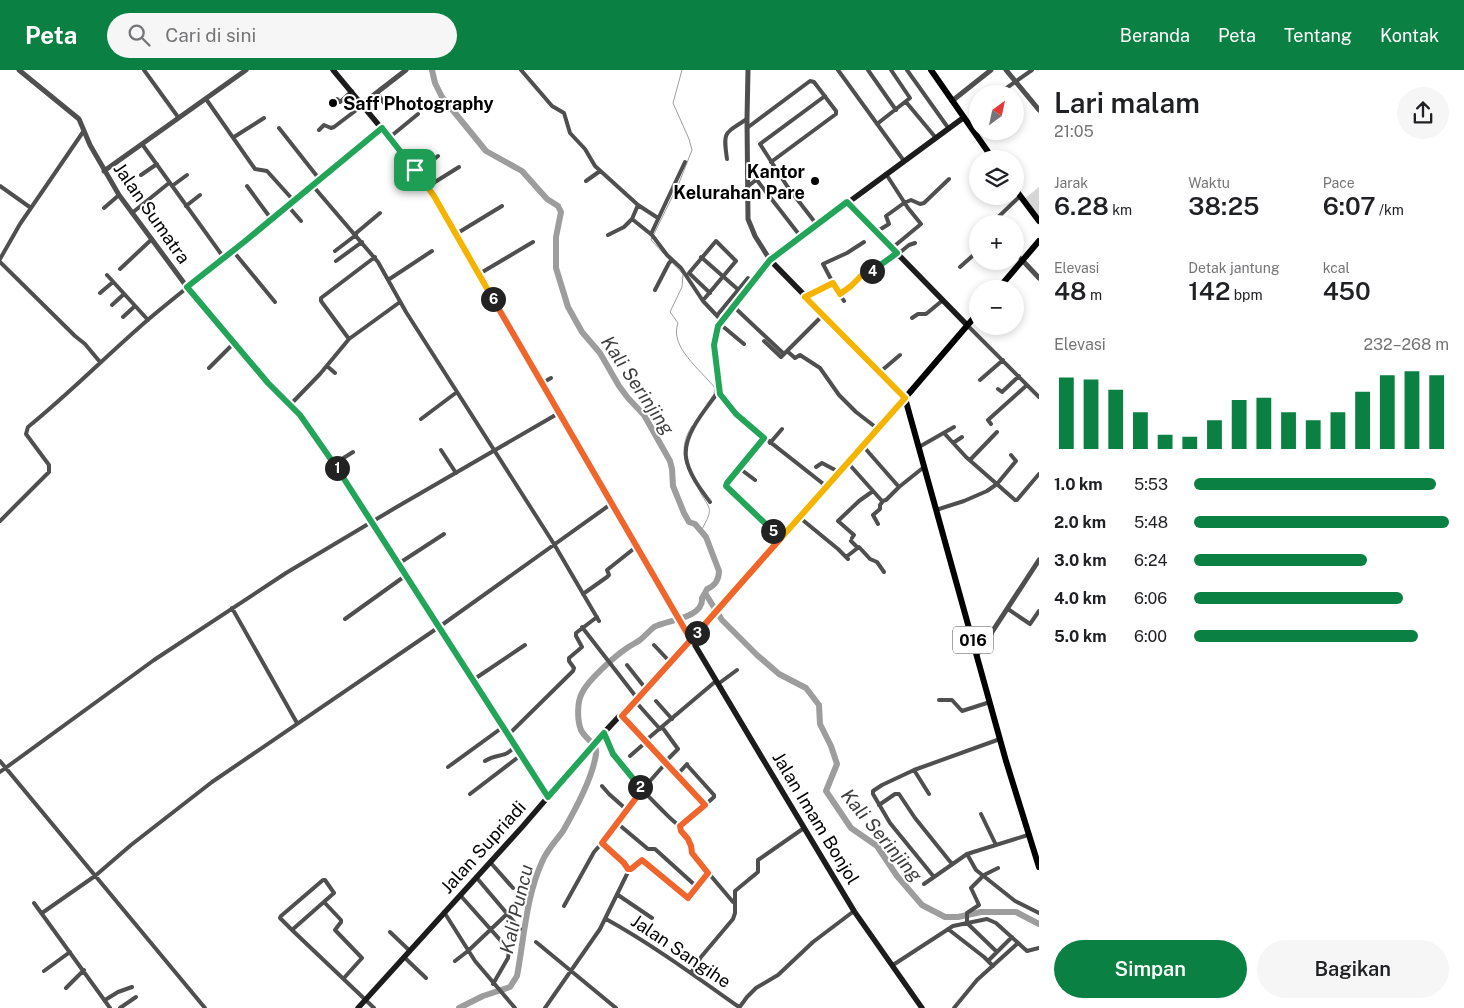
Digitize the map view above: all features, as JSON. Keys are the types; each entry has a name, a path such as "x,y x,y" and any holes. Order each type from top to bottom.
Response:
{"main road":[{"name":"Jalan Imam Bonjol","path":"333,70 390,137 427,187 636,547 804,828 854,910 922,1008"},
{"path":"930,70 986,150"},
{"path":"905,398 770,260 963,118"},
{"path":"1024,201 1039,221"},
{"path":"847,202 967,324"},
{"path":"1024,260 1039,241"},
{"path":"1006,280 1015,270"},
{"name":"016","path":"967,324 905,398 1000,738 1039,867"},
{"name":"016","path":"909,412 910,398 914,388"},
{"name":"Jalan Supriadi","path":"358,1008 604,733 622,716 691,640 905,398"}],"street":[{"name":"Jalan Sumatra","path":"19,70 76,117 104,171 119,194 187,287 268,383 310,429 548,797"},
{"path":"144,70 178,118"},
{"path":"104,171 246,70"},
{"path":"319,130 324,125 330,128 334,126 406,70"},
{"path":"521,70 552,106 564,113 570,133 585,149 600,171 638,205 658,218"},
{"path":"720,319 733,306 740,291 770,260 755,236 748,219 746,119 748,70"},
{"path":"838,70 904,160"},
{"path":"868,70 896,110"},
{"path":"877,124 906,102 909,96 891,70"},
{"path":"907,70 949,129"},
{"path":"952,101 991,70"},
{"path":"1006,70 1039,110"},
{"path":"1012,85 1032,70"},
{"path":"747,128 810,81 815,82 836,113 772,164 747,187"},
{"path":"338,99 340,102 352,91"},
{"path":"377,93 384,103"},
{"path":"817,225 772,164 760,143 825,96"},
{"path":"206,99 255,169 267,171 294,202"},
{"path":"906,102 936,138"},
{"path":"390,137 418,114"},
{"path":"234,137 264,118"},
{"path":"727,159 724,139 726,133 746,119"},
{"path":"279,128 320,180"},
{"path":"0,520 49,472 49,465 26,434 27,428 66,396 100,362 187,287 272,220 382,128"},
{"path":"83,132 20,224 0,261 85,344 100,362"},
{"path":"142,144 224,258"},
{"path":"400,181 438,156"},
{"path":"652,235 658,218 686,162"},
{"path":"141,175 157,164"},
{"path":"427,187 459,167"},
{"path":"586,181 600,171"},
{"path":"886,174 904,203 921,224 896,252"},
{"path":"132,213 170,184 187,175"},
{"path":"756,179 801,237"},
{"path":"876,232 889,224 886,216 911,200 920,204 924,203 949,179"},
{"path":"0,186 31,208"},
{"path":"246,186 272,220"},
{"path":"313,186 375,257 400,302 554,544 598,619 582,627 575,634 582,647 568,660 574,668 573,671 508,735"},
{"path":"104,208 119,194"},
{"path":"186,206 200,196"},
{"path":"608,235 624,227 632,219 638,205"},
{"path":"1000,215 1011,205"},
{"path":"288,206 301,220"},
{"path":"456,234 502,206"},
{"path":"335,250 356,235 380,212"},
{"path":"632,219 652,235 671,261 684,270 703,301 744,344"},
{"path":"120,269 152,239"},
{"path":"336,261 362,242"},
{"path":"479,274 534,242"},
{"path":"705,298 736,262 719,243 714,242 689,273 710,292"},
{"path":"844,301 823,264 847,253 864,242"},
{"path":"840,294 861,276 865,276 896,252 915,243"},
{"path":"233,250 275,302"},
{"path":"388,280 432,250"},
{"path":"349,339 321,301 321,298 375,257"},
{"path":"701,257 740,291"},
{"path":"960,267 969,259"},
{"path":"655,290 671,261"},
{"path":"1024,262 1039,278"},
{"path":"107,275 148,320"},
{"path":"748,278 720,319 716,331 714,345 719,392 724,401 736,414 826,486"},
{"path":"100,293 113,282"},
{"path":"805,297 833,283"},
{"path":"112,305 124,294"},
{"path":"912,318 918,314 926,314 943,300"},
{"path":"290,405 327,366 349,339 400,302"},
{"path":"123,316 135,306"},
{"path":"733,306 785,352 795,358 800,355 820,368 839,395 856,412 878,429"},
{"path":"764,341 779,356 823,315"},
{"path":"967,324 1039,397"},
{"path":"209,368 234,343"},
{"path":"880,372 900,355"},
{"path":"980,380 1003,360"},
{"path":"327,366 335,373"},
{"path":"998,389 1002,392 1019,376"},
{"path":"542,383 551,378"},
{"path":"991,424 988,420 1027,385"},
{"path":"421,419 457,392"},
{"path":"710,502 693,475 687,462 686,452 691,433 719,392"},
{"path":"0,772 154,660 286,573 370,522 559,413"},
{"path":"919,447 954,427"},
{"path":"770,443 782,429"},
{"path":"970,460 997,432"},
{"path":"944,433 970,460 1016,501 1039,474"},
{"path":"953,443 962,437"},
{"path":"992,437 996,441"},
{"path":"764,438 726,486 781,538"},
{"path":"863,446 899,487"},
{"path":"441,450 456,473"},
{"path":"334,464 353,452"},
{"path":"936,510 972,498 997,484 1016,461 1011,456"},
{"path":"816,467 822,463 839,472"},
{"path":"848,463 883,501"},
{"path":"878,524 873,515 880,509 880,504 924,467"},
{"path":"739,468 754,480"},
{"path":"873,491 859,501 838,521 854,536 851,539 857,547 860,547 870,559 877,562 884,572"},
{"path":"42,913 95,876 197,793 297,723 439,628 611,504"},
{"path":"799,517 847,558 857,547"},
{"path":"398,564 444,534"},
{"path":"583,594 607,577 609,575 607,570 636,547"},
{"path":"977,655 1039,560"},
{"path":"345,618 405,576"},
{"path":"232,608 297,723"},
{"path":"1008,610 1030,624 1039,611"},
{"path":"564,906 594,852 642,790 678,749 636,700 582,627"},
{"path":"654,645 670,662"},
{"path":"473,680 525,646"},
{"path":"627,665 646,689"},
{"path":"630,756 717,682 737,670"},
{"path":"938,700 952,700 961,711 990,702"},
{"path":"656,701 672,719"},
{"path":"622,716 705,805"},
{"path":"448,767 503,727"},
{"path":"604,733 619,763 642,790 680,826 681,831 688,839 692,853 735,904"},
{"path":"934,877 897,832 872,793 874,790 914,770 1000,738"},
{"path":"485,761 493,756 508,754 515,746"},
{"path":"470,794 521,755"},
{"path":"0,761 205,1008"},
{"path":"677,775 688,764 714,794 714,798 680,826"},
{"path":"914,770 928,794"},
{"path":"602,786 627,810"},
{"path":"879,805 895,794 899,794 915,818 952,864"},
{"path":"981,814 996,845"},
{"path":"617,823 648,849 655,849 697,887"},
{"path":"691,973 701,957 733,919 735,913 735,891 758,872 758,860 804,828"},
{"path":"924,884 967,854 1028,835"},
{"path":"602,843 628,869"},
{"path":"967,854 976,870 1015,901 1039,913"},
{"path":"545,1008 606,919 628,869 631,869 642,860 687,898 708,873"},
{"path":"490,862 513,888"},
{"path":"997,952 967,924 967,915 979,905 971,888 984,875 998,868"},
{"path":"476,877 520,929"},
{"path":"292,930 334,893 324,880 280,918 292,930 366,999 374,1008"},
{"path":"618,895 652,918"},
{"path":"460,896 509,950 508,958 493,984"},
{"path":"324,902 341,920 335,930 362,958 344,978"},
{"path":"34,903 110,1008"},
{"path":"739,1008 746,997 756,988 778,975 813,942 854,910"},
{"path":"444,912 468,950 493,984 515,1008"},
{"path":"455,961 507,914"},
{"name":"Jalan Sangihe","path":"606,919 639,938 739,1008"},
{"path":"893,964 955,925 991,920 1028,951 1039,948"},
{"path":"948,929 993,966"},
{"path":"390,932 410,951"},
{"path":"988,961 1012,937"},
{"path":"536,942 616,1008"},
{"path":"954,1008 970,987 1018,943"},
{"path":"44,971 70,952"},
{"path":"404,957 426,978"},
{"path":"66,988 84,970"},
{"path":"104,1000 132,987"},
{"path":"120,1008 136,997"}],"shaded area":[{"path":"1039,187 1039,221 1024,201 1024,199"}],"waterway":[{"name":"Kali Serinjing","path":"432,70 435,83 442,97 486,151 522,171 547,199 558,206 561,212 556,237 556,268 568,307 582,332 600,353 619,386 644,415 670,461 673,486 684,513 689,522 695,524 706,537 719,571 716,582 705,593 722,620 779,674 806,688 819,705 820,724 831,746 837,764 826,791 851,828 877,846 897,876 922,905 945,917 958,917 981,912 1016,912 1039,924"},
{"path":"654,234 679,183 692,150 673,103 682,70"},
{"path":"652,237 651,240 683,274 682,287 670,312 678,323 676,332 682,349 715,388 714,394 707,404"},
{"path":"686,464 685,444 692,426"},
{"path":"698,488 709,509 708,517 701,531"},
{"name":"Kali Puncu","path":"459,1008 483,996 510,987 517,976 526,918 537,875 546,854 563,831 577,804 594,763 595,747 581,730 579,721 579,701 582,693 609,662 640,640 654,627 684,617 697,610 705,593"}],"place":[{"name":"Saff Photography","path":"333,103"},
{"name":"Kantor Kelurahan Pare","path":"815,181"}],"route":[{"path":"415,170 382,128 187,287 268,383 300,415 316,436 548,797 604,733 613,754 642,790 602,843 628,869 631,869 642,860 688,898 708,873 692,853 688,839 681,831 680,826 705,805 622,716 691,640 905,398 805,297 833,283 840,294 862,275 865,276 897,253 847,202 770,260 721,320 716,331 714,345 719,392 724,401 736,414 764,438 726,486 781,538 691,640 434,196 415,170"}]}
